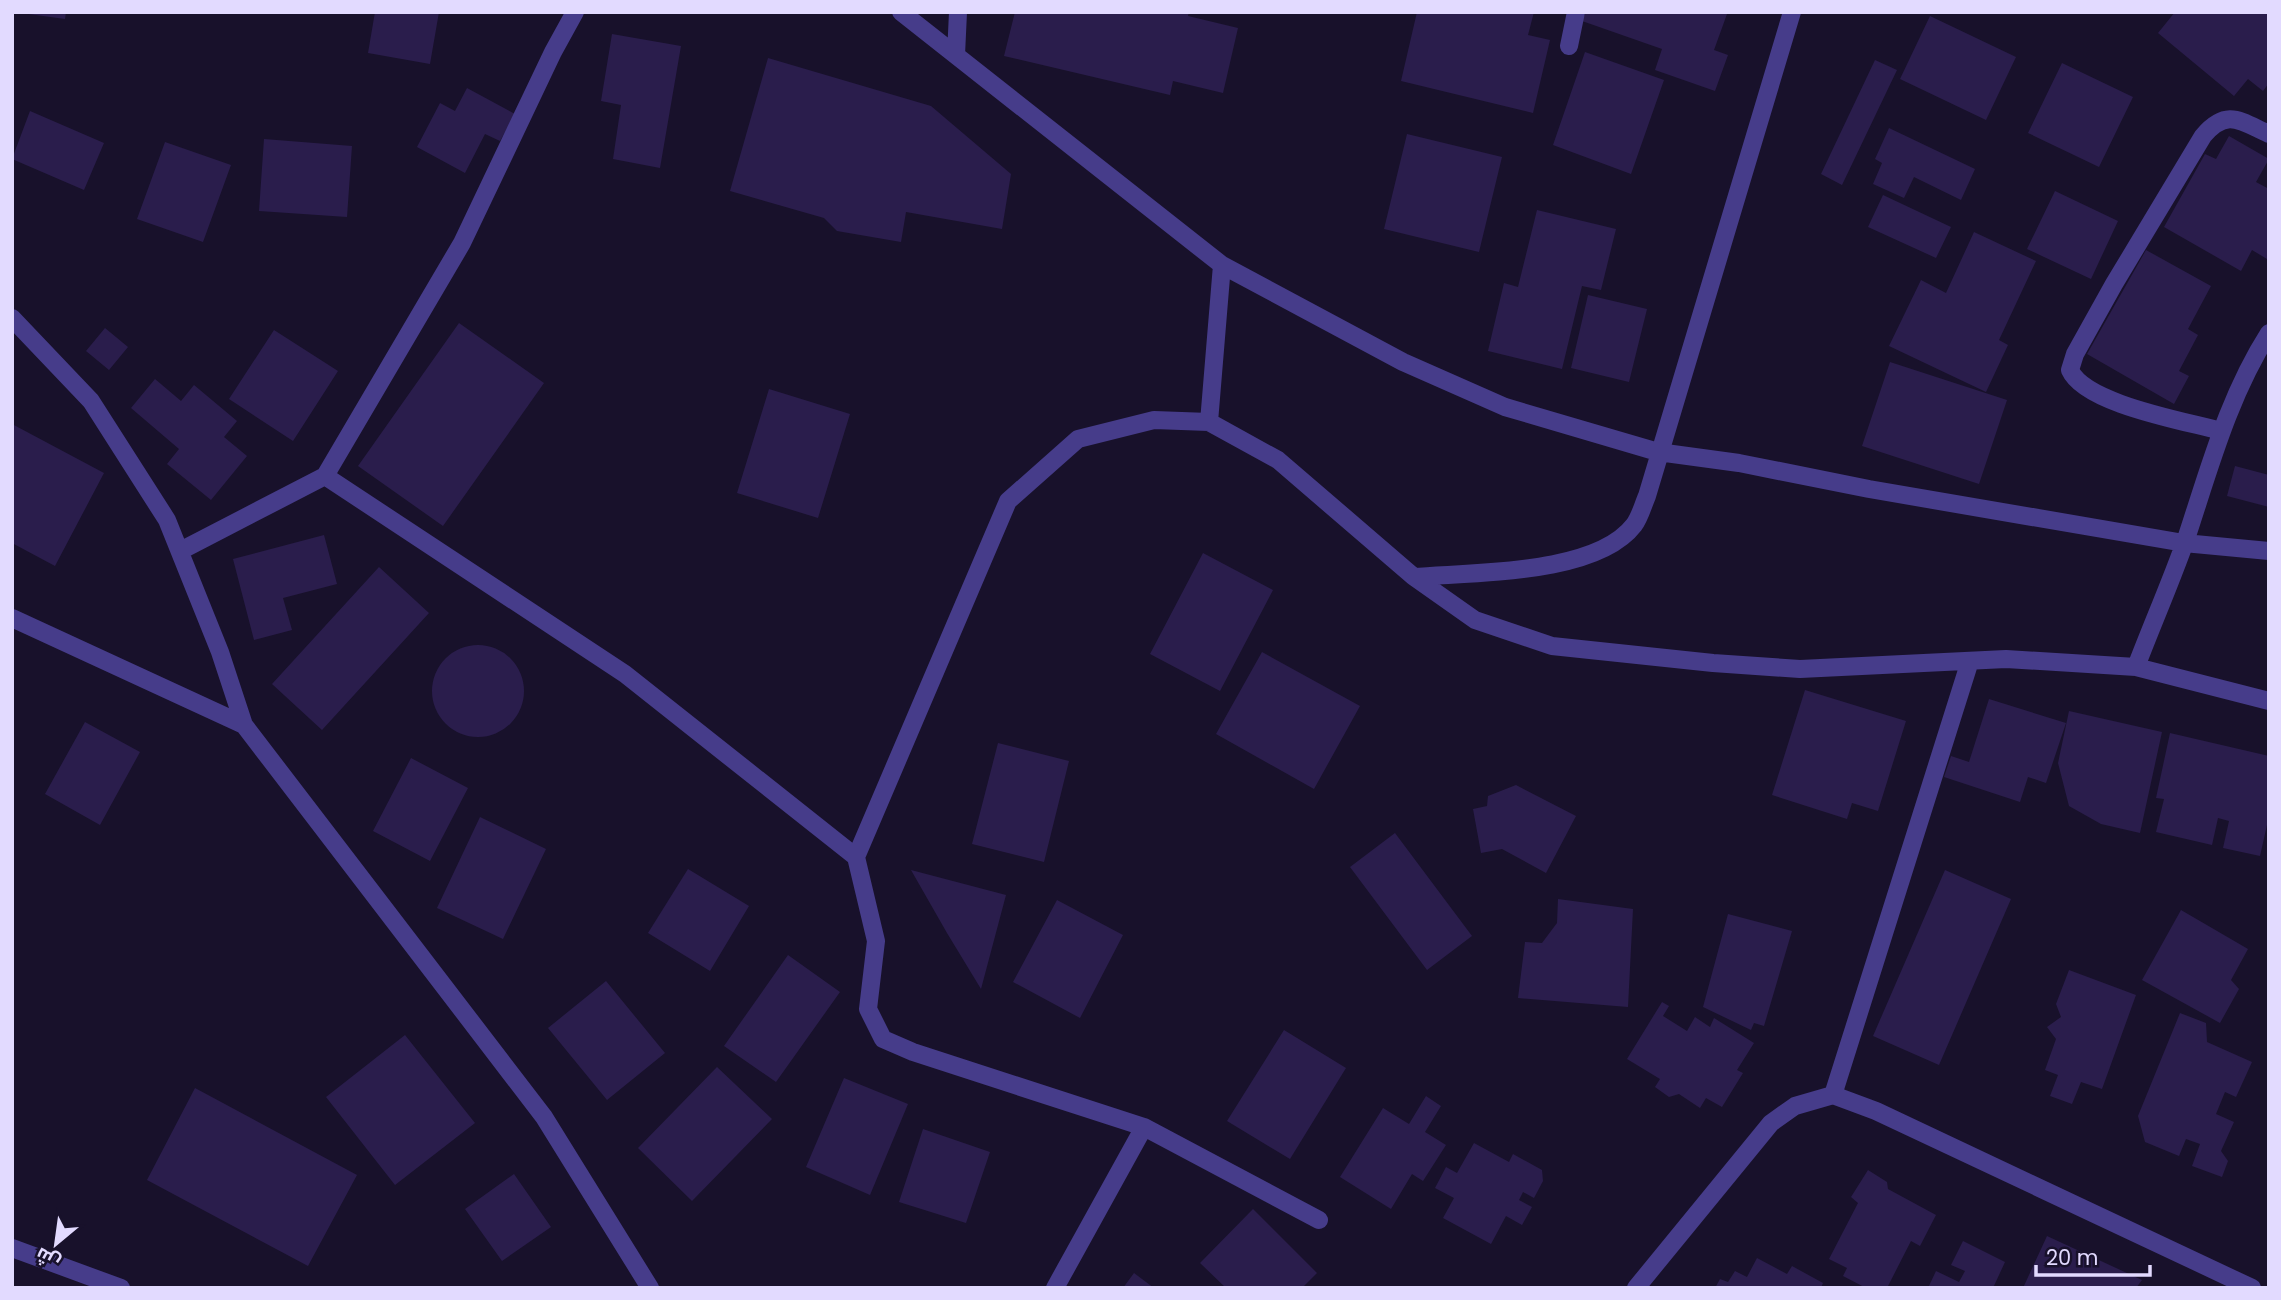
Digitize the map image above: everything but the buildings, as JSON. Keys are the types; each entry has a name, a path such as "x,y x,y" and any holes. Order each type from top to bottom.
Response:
{"street":[{"path":"181,550 325,476 462,243 553,52 575,12"},
{"path":"901,12 1222,265 1403,362 1505,407 1658,452 1739,463 1869,489 2184,543 2269,551"},
{"path":"956,55 958,12"},
{"path":"1569,46 1576,12"},
{"path":"1414,577 1567,563 1602,550 1634,525 1647,496 1792,12"},
{"path":"2221,431 2099,396 2075,382 2070,370 2075,354 2114,284 2208,130 2224,118 2235,118 2269,134"},
{"path":"1209,422 1222,265"},
{"path":"12,318 91,401 167,520 181,550 244,725 544,1117 650,1288"},
{"path":"2136,667 2184,543 2221,431 2261,357 2269,333"},
{"path":"1319,1220 1144,1127 913,1052 883,1039 868,1009 876,941 856,857 1008,501 1078,439 1154,420 1209,422 1278,460 1414,577 1475,620 1552,646 1800,669 1969,664 2006,660 2136,667 2269,702"},
{"path":"325,476 625,674 856,857"},
{"path":"12,618 244,725"},
{"path":"1833,1096 1969,664"},
{"path":"1636,1288 1771,1123 1795,1106 1833,1096 1875,1111 2252,1288"},
{"path":"1055,1288 1144,1127"},
{"path":"12,1248 121,1288"}]}
